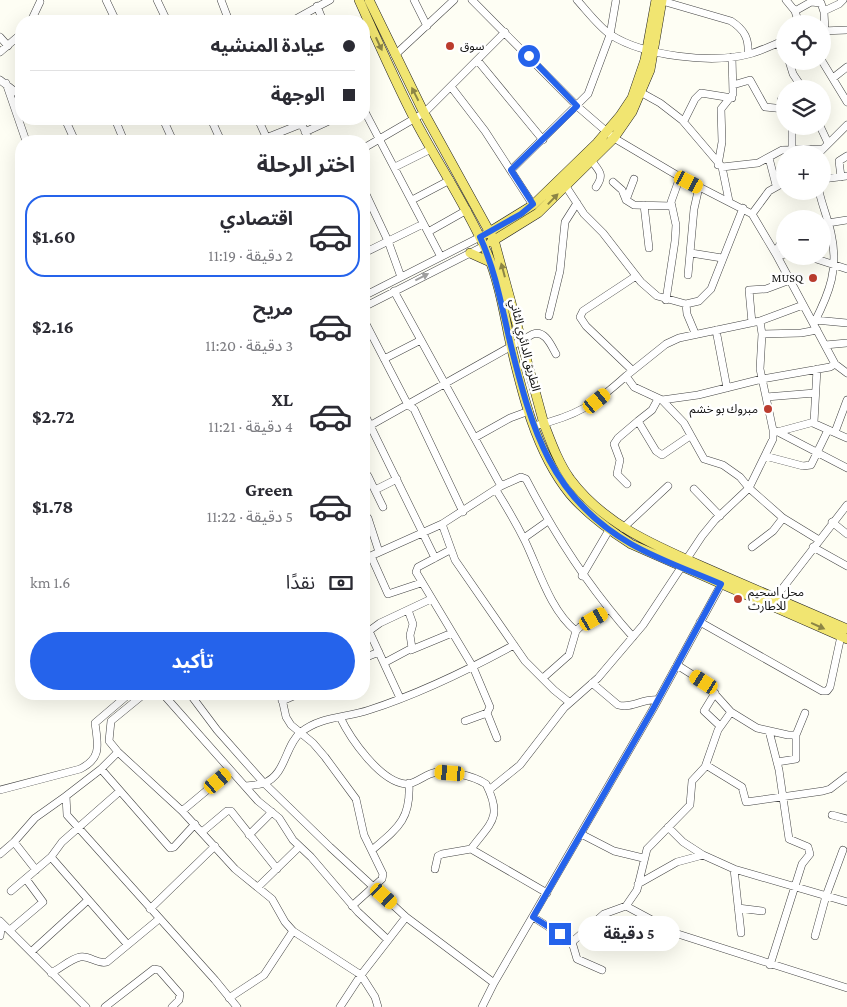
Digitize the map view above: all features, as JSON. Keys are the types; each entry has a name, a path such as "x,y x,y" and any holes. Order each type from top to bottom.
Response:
{"main road":[{"name":"الطريق الدائري الثاني","path":"359,0 366,15"},
{"name":"الطريق الدائري الثاني","path":"369,0 424,113 494,240 544,424 554,450 570,479 594,505 623,528 652,545 684,563 845,635"},
{"path":"482,241 490,232 533,204 611,134 632,98 651,50 656,0"},
{"path":"482,241 494,240 538,213 591,160 642,93 662,0"},
{"name":"الطريق الدائري الثاني","path":"370,24 415,120 467,210 482,241 500,293 529,411 546,454 560,481 583,507 610,530 645,551 684,563"},
{"path":"470,252 481,256 490,263"},
{"name":"الطريق الدائري الثاني","path":"723,580 775,598 845,635"}],"street":[{"path":"106,0 113,15"},
{"path":"157,0 164,15"},
{"path":"220,0 226,15"},
{"path":"302,15 330,0"},
{"path":"414,0 427,26"},
{"path":"395,54 454,0"},
{"path":"472,0 577,106 611,134 680,177 752,214 776,250"},
{"path":"576,0 610,35 634,46 651,50 699,57 732,57 748,54 776,44"},
{"path":"511,170 588,94 594,83 610,35 616,0"},
{"path":"662,0 732,21 739,26 748,38 748,54"},
{"path":"786,0 796,11 797,15"},
{"path":"796,11 818,0 824,15"},
{"path":"824,11 843,0"},
{"path":"34,15 41,1"},
{"path":"317,6 321,15"},
{"path":"831,31 847,30"},
{"path":"370,144 415,120 424,113 452,88 505,32"},
{"path":"0,37 8,46"},
{"path":"0,52 15,40"},
{"path":"729,201 720,166 723,138 721,109 732,98 732,57"},
{"path":"478,61 543,140"},
{"path":"833,78 847,67"},
{"path":"828,70 847,102"},
{"path":"733,85 750,80 765,107 776,109"},
{"path":"3,81 15,91"},
{"path":"3,81 15,112"},
{"path":"452,88 472,112 533,204"},
{"path":"642,93 660,102 682,120 720,166"},
{"path":"682,120 685,119 692,102 701,93 732,98"},
{"path":"370,122 441,257"},
{"path":"276,135 293,125"},
{"path":"302,125 307,135"},
{"path":"305,132 320,125"},
{"path":"824,135 828,143 847,125"},
{"path":"395,167 431,148"},
{"path":"720,166 758,163 776,153"},
{"path":"831,178 844,177 840,161 847,156"},
{"path":"752,214 776,186 769,158"},
{"path":"591,160 602,173 602,177 596,187"},
{"path":"666,300 675,241 676,225 672,206 673,192 680,177"},
{"path":"626,200 634,179"},
{"path":"412,200 450,180"},
{"path":"613,182 622,190 630,204 672,206"},
{"path":"565,185 577,203 652,293 666,300 686,304 699,301 708,294 719,271 722,258 743,208"},
{"path":"688,275 694,209 699,187"},
{"path":"370,203 388,241 401,278"},
{"path":"549,316 560,271 565,222 577,203"},
{"path":"644,205 649,248"},
{"path":"428,232 467,210"},
{"path":"831,221 847,220"},
{"path":"370,250 423,224"},
{"path":"762,334 801,334 815,324 828,295 833,264 833,242 831,236"},
{"path":"370,304 470,252 482,241"},
{"path":"370,293 441,257 482,241"},
{"path":"691,253 722,258"},
{"path":"833,264 847,269"},
{"path":"784,265 835,364 847,373"},
{"path":"636,276 583,311 580,317 586,326 629,373 634,388 660,400 684,423 702,458 723,465 740,476 749,488 783,518 819,540"},
{"path":"752,323 749,290 766,289 790,280"},
{"path":"394,291 476,437 558,610 565,622 576,631"},
{"path":"686,304 687,314 695,333"},
{"path":"534,426 573,415 588,408 666,344 695,333 760,321 803,305"},
{"path":"489,790 526,759 569,702 592,684 633,637 684,563 720,516 749,488 773,439 775,431 762,379 760,356 762,334 760,321"},
{"path":"815,324 847,323"},
{"path":"716,330 727,388"},
{"path":"370,332 408,405 414,409 464,512"},
{"path":"370,425 533,334 540,333 556,354"},
{"path":"384,359 421,340"},
{"path":"825,345 847,343"},
{"path":"627,484 617,474 620,463 614,447 615,442 652,410 660,400 727,388 835,364"},
{"path":"813,423 816,369"},
{"path":"766,397 815,393"},
{"path":"765,456 807,466 814,462 847,400"},
{"path":"476,437 510,418 529,411"},
{"path":"638,421 660,455 690,436"},
{"path":"775,431 813,423 847,438"},
{"path":"775,431 847,468"},
{"path":"370,432 397,479 435,558"},
{"path":"370,556 442,524 464,512 499,488 521,477 526,479 548,521 582,576 608,610 633,637"},
{"path":"375,490 397,479"},
{"path":"370,480 383,507"},
{"path":"623,528 668,486"},
{"path":"694,489 720,516"},
{"path":"775,598 847,505"},
{"path":"752,547 773,531 783,518"},
{"path":"524,538 548,521"},
{"path":"832,522 847,534"},
{"path":"442,524 450,550 525,661 569,702"},
{"path":"370,525 378,552"},
{"path":"582,576 610,530"},
{"path":"813,547 847,566"},
{"path":"450,550 417,569 416,574 473,667 490,707 487,712 465,721"},
{"path":"370,562 388,594 421,583"},
{"path":"482,1007 494,983 658,700 723,580"},
{"path":"400,698 370,634 370,630 380,623 431,599"},
{"path":"408,610 413,624 410,635 411,650"},
{"path":"543,678 569,655 576,631 608,610"},
{"path":"700,622 822,691 830,687 845,635"},
{"path":"384,663 452,633"},
{"path":"246,786 264,784 280,769 290,743 301,732 326,718 340,717 368,710 400,698 473,667 514,644"},
{"path":"370,656 379,652"},
{"path":"677,665 704,682 731,712 757,728 796,735"},
{"path":"592,684 618,705 623,706 648,699 658,700"},
{"path":"715,694 704,712 720,726"},
{"path":"0,790 80,769 92,763 96,755 95,723 122,700"},
{"path":"137,700 111,721 109,741 118,752 195,824 235,869 272,899 285,922 293,931 361,975 375,997 378,1007"},
{"path":"167,700 258,801 279,818 299,847 311,857 352,906 388,940"},
{"path":"194,700 217,730 264,784 406,917 494,983"},
{"path":"282,700 286,717 291,725 301,732 325,757 356,799 361,827 384,875 352,906"},
{"path":"487,712 498,738"},
{"path":"572,942 604,914 626,906 632,898 638,884 643,858 647,849 690,805 692,781 706,765 720,726 731,712"},
{"path":"778,762 796,759 796,735 805,713"},
{"path":"340,717 360,750 390,778 408,784 436,772 450,773 481,781 489,790 495,807 495,816 471,849"},
{"path":"769,731 778,762 789,839 808,847 810,850 808,858 802,864 770,965"},
{"path":"0,854 14,842 35,818 101,769 118,752"},
{"path":"706,765 742,787 746,802 783,798 830,789 847,776"},
{"path":"101,769 170,848 174,847 195,824"},
{"path":"182,811 230,771"},
{"path":"372,850 405,817 410,802 408,784"},
{"path":"11,891 51,857 62,842 120,791"},
{"path":"66,796 67,815 236,1007"},
{"path":"279,818 290,808"},
{"path":"202,832 230,810 277,869"},
{"path":"249,835 272,812"},
{"path":"832,815 847,819"},
{"path":"668,827 683,842 703,855 734,869 847,902"},
{"path":"581,834 614,851 643,858"},
{"path":"14,842 36,870"},
{"path":"150,908 215,846"},
{"path":"258,887 299,847"},
{"path":"435,869 438,856 471,849 547,893"},
{"path":"815,936 826,896 843,850"},
{"path":"638,884 672,864 703,855"},
{"path":"51,857 127,944"},
{"path":"734,869 740,934"},
{"path":"10,930 43,902 26,878"},
{"path":"31,952 88,900"},
{"path":"626,906 678,934 770,965 847,988"},
{"path":"738,908 762,911"},
{"path":"340,1007 361,975 406,917"},
{"path":"533,917 572,942 577,959 602,970"},
{"path":"51,973 80,957 90,957 99,963 107,962 159,918"},
{"path":"1,922 86,1007"},
{"path":"0,936 1,922"},
{"path":"229,998 264,975 293,931"},
{"path":"105,1007 154,969 159,970 180,994 179,1000 172,1007"}],"place":[{"name":"سوق","path":"450,46"},
{"name":"MUSQ","path":"813,278"},
{"name":"مبروك بو خشم","path":"768,409"},
{"name":"محل اسحيم للاطارت","path":"738,599"}],"route":[{"path":"529,56 577,106 511,170 533,204 521,214 480,237 500,293 512,347 534,426 560,481 570,495 609,530 645,551 721,584 653,709 533,917 560,934"}]}
